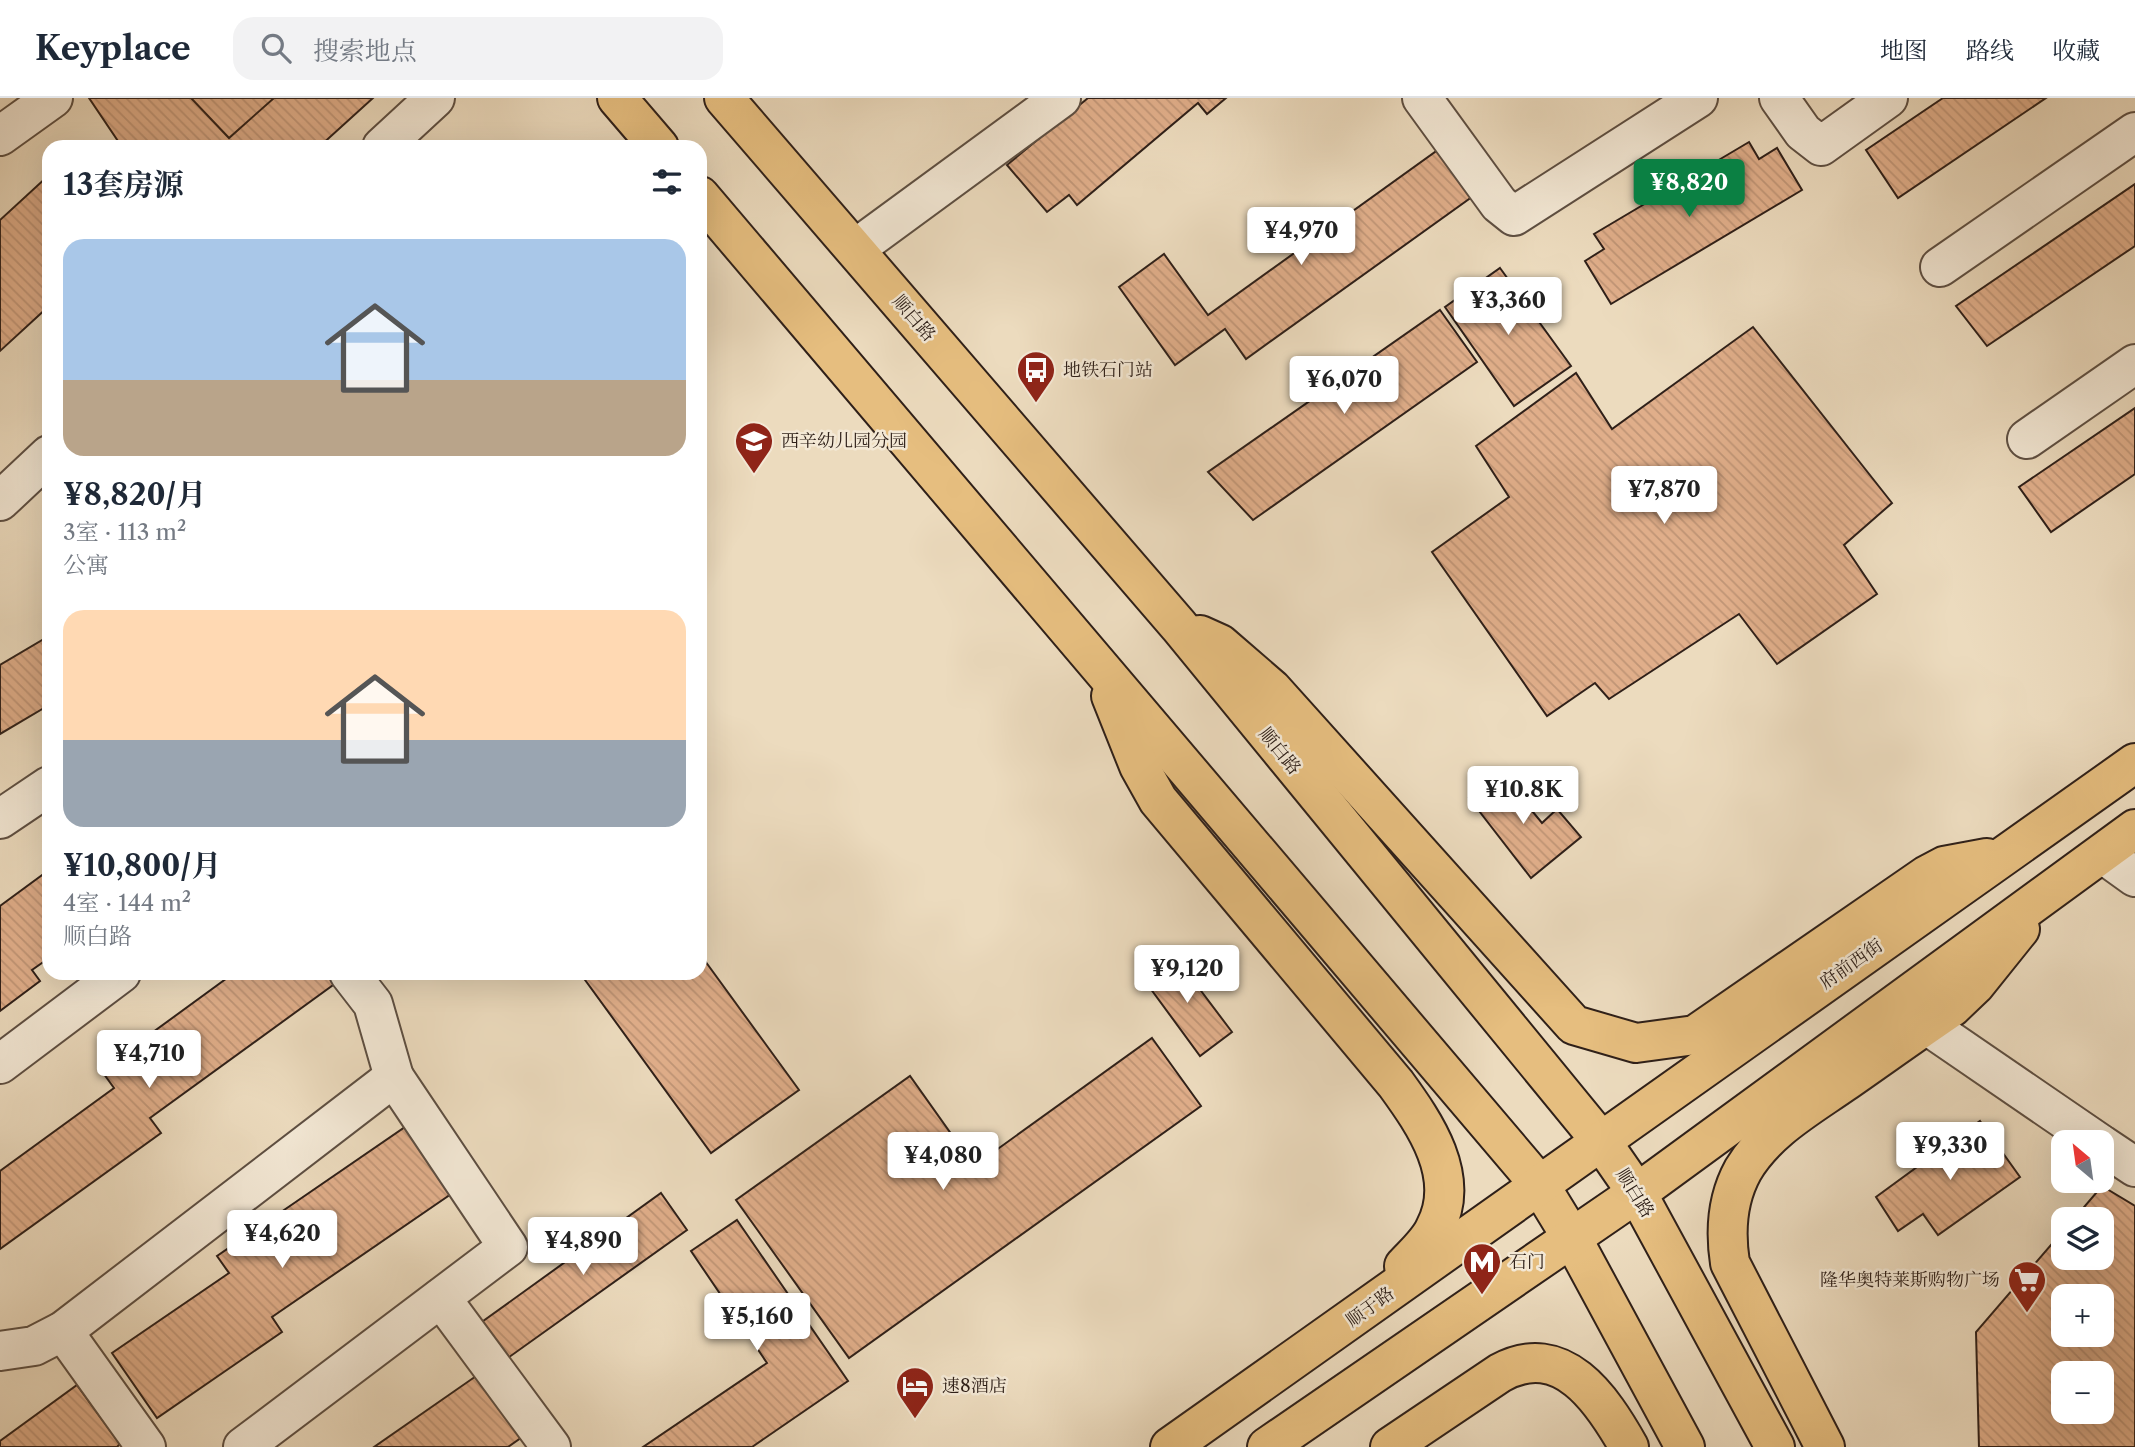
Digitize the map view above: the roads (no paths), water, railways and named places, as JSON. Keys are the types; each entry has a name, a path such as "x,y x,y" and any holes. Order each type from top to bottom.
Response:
{"main road":[{"path":"617,98 653,140"},
{"name":"顺白路","path":"724,98 1179,626 1601,1140 1637,1193 1775,1447"},
{"path":"707,204 1102,671 1553,1174 1572,1238 1685,1447"},
{"path":"1179,626 1220,644 1272,689 1574,1025 1616,1038 1636,1043 1695,1035 1927,875 1944,866 2006,854"},
{"path":"1102,671 1123,731 1157,800 1396,1084 1421,1118 1436,1149 1443,1174 1444,1197 1435,1228 1391,1279 1322,1342"},
{"name":"府前西街","path":"1553,1174 2135,763"},
{"path":"1267,1447 1637,1193 2135,829"},
{"path":"1825,1447 1730,1263 1726,1237 1729,1209 1743,1171 1768,1138 1952,1007 1975,985 2043,897"},
{"name":"顺于路","path":"1170,1447 1322,1342 1553,1174"},
{"path":"1390,1447 1508,1369 1516,1365 1539,1363 1564,1368 1591,1390 1614,1420 1629,1447"}],"street":[{"path":"0,136 53,98"},
{"path":"390,140 435,98"},
{"path":"855,249 1061,98"},
{"path":"1422,98 1499,204 1514,216 1698,98"},
{"path":"1779,98 1803,132 1821,146 1888,98"},
{"path":"1940,267 2135,132"},
{"path":"2027,439 2135,364"},
{"path":"0,500 42,461"},
{"path":"0,819 42,791"},
{"path":"2103,854 2135,877"},
{"path":"0,1064 112,980"},
{"path":"243,1447 509,1247 394,1077 373,1004 354,980"},
{"path":"1895,1003 2080,1130"},
{"path":"0,1351 34,1346 63,1331 394,1077"},
{"path":"2114,1153 2135,1167"},
{"path":"441,1298 551,1447"},
{"path":"63,1331 146,1447"}],"place":[{"name":"地铁石门站","path":"1036,404"},
{"name":"西辛幼儿园分园","path":"754,475"},
{"name":"石门","path":"1482,1296"},
{"name":"隆华奥特莱斯购物广场","path":"2027,1314"},
{"name":"速8酒店","path":"915,1420"}]}
